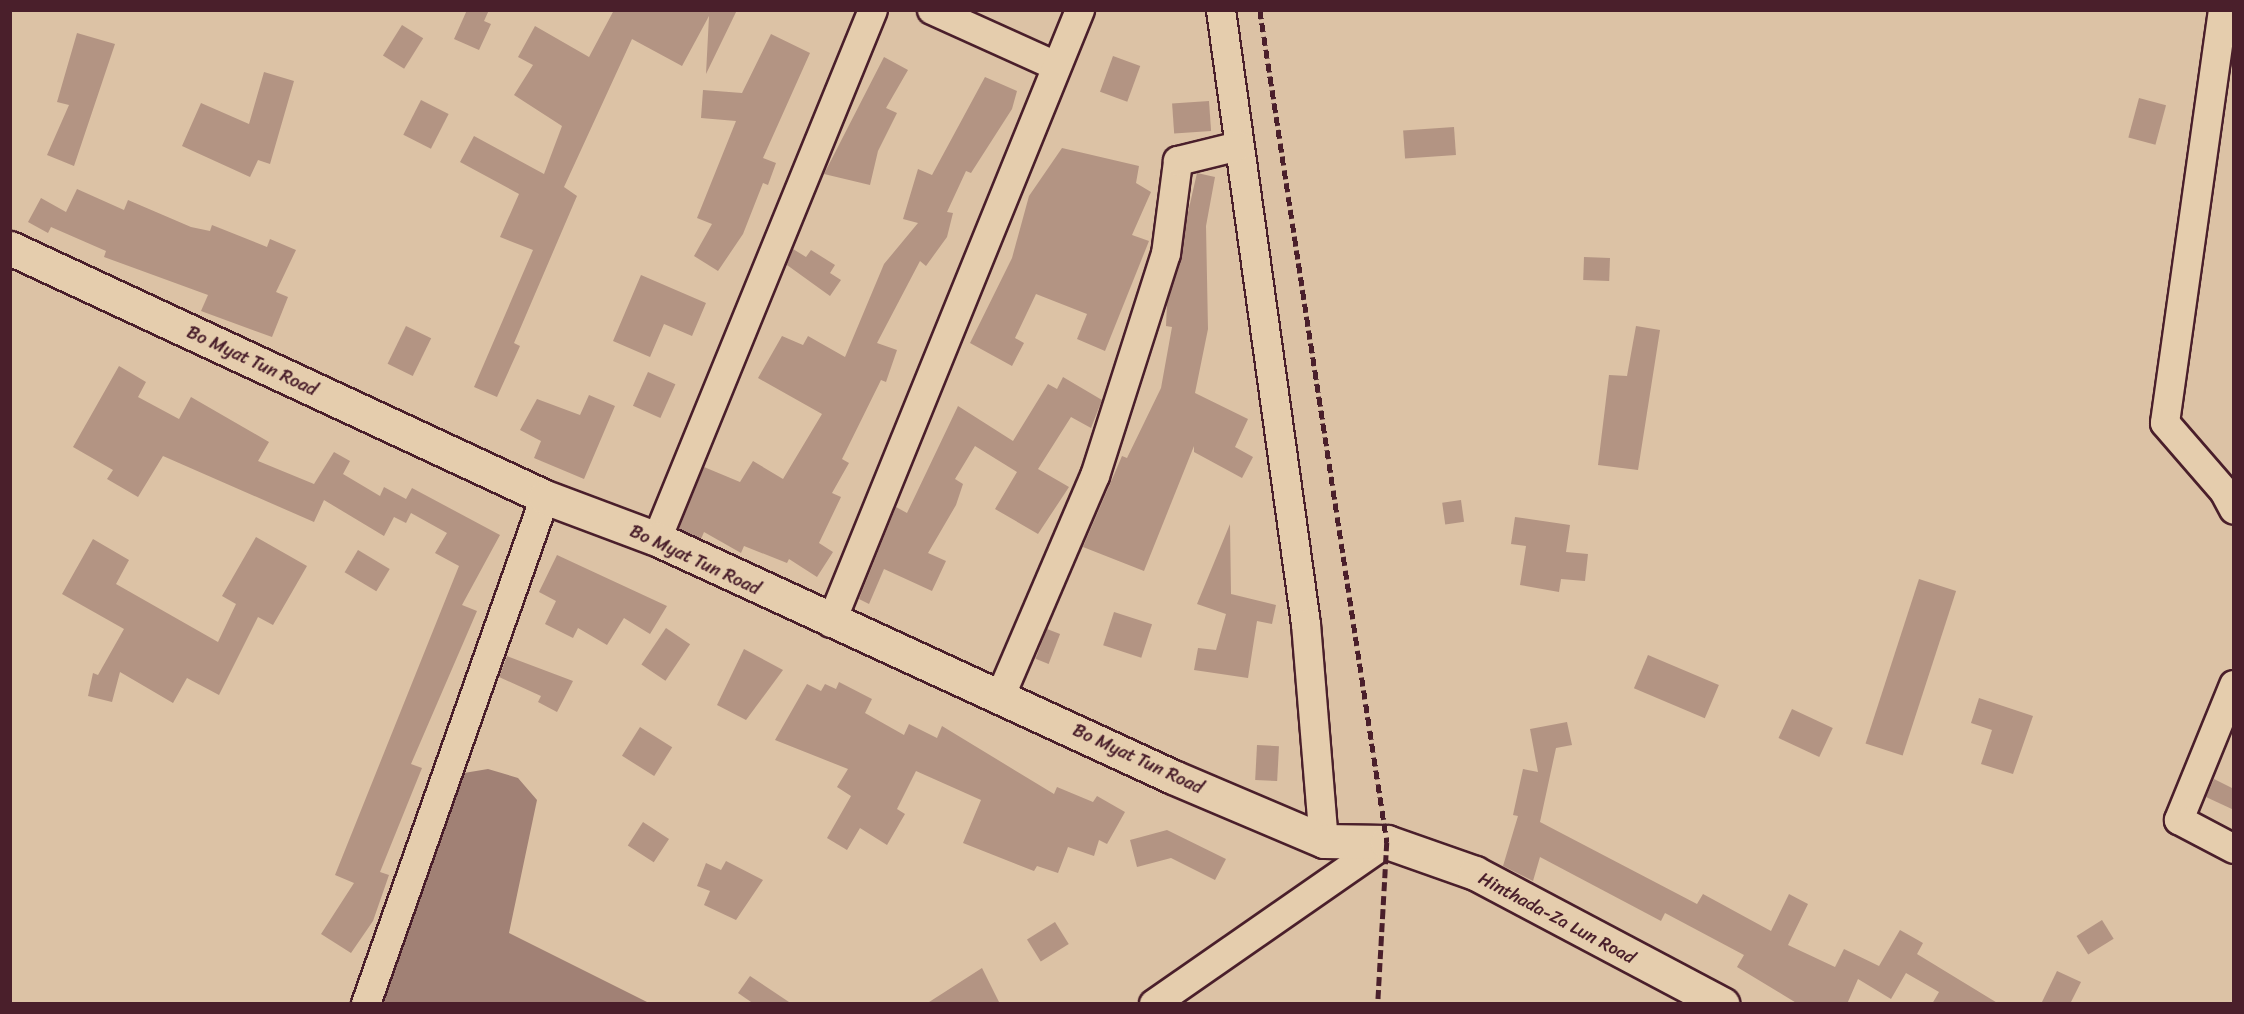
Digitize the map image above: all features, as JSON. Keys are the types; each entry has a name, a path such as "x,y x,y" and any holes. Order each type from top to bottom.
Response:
{"main road":[{"name":"Bo Myat Tun Road","path":"10,248 545,498 657,539 831,623 1001,695 1173,777 1324,841 1387,842"},
{"name":"Hinthada-Za Lun Road","path":"1387,842 1475,873 1722,1004"}],"street":[{"path":"657,539 873,10"},
{"path":"932,10 1056,66"},
{"path":"831,623 1080,10"},
{"path":"1221,10 1306,624 1324,841"},
{"path":"2223,10 2165,423 2224,491 2234,510"},
{"path":"1001,695 1095,477 1166,254 1178,161 1239,146"},
{"path":"366,1004 545,498"},
{"path":"2234,685 2179,820 2234,849"},
{"path":"1154,1004 1387,842"}],"shaded area":[{"path":"488,769 518,778 537,800 509,933 649,1003 382,1004 458,774"}],"building":[{"path":"467,10 489,10 484,21 491,24 479,50 454,39"},
{"path":"614,10 737,10 706,74 709,16 682,66 632,39 564,187 577,196 514,343 520,346 497,397 474,387 533,250 500,237 519,194 460,162 474,136 544,174 562,126 514,95 533,65 518,57 535,26 589,57"},
{"path":"402,25 423,38 404,69 383,56"},
{"path":"77,33 115,44 74,166 47,155 69,105 57,102"},
{"path":"771,34 810,53 763,158 776,163 768,185 763,183 743,234 718,271 694,256 712,224 697,218 736,121 701,118 703,90 742,93"},
{"path":"1113,56 1140,66 1127,102 1100,92"},
{"path":"884,57 908,70 886,108 897,113 878,151 870,185 824,174"},
{"path":"264,72 294,81 270,164 258,160 250,177 182,146 201,103 249,124"},
{"path":"985,77 1017,91 1012,109 971,173 966,171 947,212 953,213 947,237 926,266 920,261 877,343 897,350 886,382 881,380 842,459 849,463 832,493 841,497 819,543 833,552 817,577 789,559 787,563 744,546 741,553 704,532 701,539 679,529 704,467 740,482 753,461 783,479 822,414 758,378 782,336 803,345 808,336 845,357 884,264 918,223 903,219 918,169 932,175"},
{"path":"2139,98 2166,105 2155,145 2128,138"},
{"path":"421,100 449,114 431,149 403,135"},
{"path":"1209,101 1211,131 1174,134 1172,104"},
{"path":"1454,127 1456,155 1405,158 1403,131"},
{"path":"1062,148 1139,166 1136,183 1151,192 1132,235 1149,241 1105,351 1077,339 1087,314 1036,294 1015,338 1024,343 1012,366 970,343 1012,258 1029,196"},
{"path":"1197,173 1215,177 1206,226 1208,329 1195,393 1248,419 1235,447 1253,457 1242,478 1194,452 1194,446 1144,571 1083,547 1122,456 1127,458 1161,388 1172,327 1166,326 1167,304"},
{"path":"77,189 124,210 128,200 191,227 210,231 212,225 267,247 270,239 296,250 276,292 288,297 272,337 201,311 208,295 104,257 106,251 51,227 48,233 28,222 41,198 66,212"},
{"path":"793,249 806,257 811,250 835,265 830,273 841,280 830,296 787,265"},
{"path":"1584,257 1610,258 1609,281 1583,280"},
{"path":"641,275 706,303 692,336 664,324 650,357 613,341"},
{"path":"406,326 431,338 413,376 388,364"},
{"path":"1636,326 1660,330 1638,470 1598,465 1609,375 1627,376"},
{"path":"119,366 146,382 138,397 179,419 191,397 269,442 258,461 314,484 334,452 350,461 343,474 380,496 384,487 406,499 412,488 500,535 462,605 477,611 411,764 422,768 380,872 389,875 373,921 351,953 321,934 354,883 335,875 459,566 435,553 447,533 411,513 406,523 394,517 384,536 324,500 314,522 163,456 138,497 107,479 113,470 73,447"},
{"path":"648,372 675,384 660,418 633,406"},
{"path":"1063,377 1102,400 1091,428 1071,417 1038,469 1069,487 1038,534 995,509 1017,472 975,446 955,479 963,484 956,505 928,553 946,561 932,591 884,569 869,604 859,599 896,507 907,513 958,406 1013,441 1048,384 1057,389"},
{"path":"589,395 615,406 584,479 534,458 541,441 520,430 537,399 580,415"},
{"path":"1461,500 1464,522 1445,524 1442,503"},
{"path":"1515,517 1570,525 1566,552 1588,554 1585,581 1561,579 1559,592 1520,585 1526,546 1511,544"},
{"path":"1230,524 1231,594 1276,605 1272,624 1257,621 1248,678 1194,670 1198,648 1216,650 1226,614 1197,604"},
{"path":"256,537 307,566 273,625 258,617 219,695 187,678 173,703 120,672 112,702 88,696 93,673 98,675 124,629 62,594 93,539 129,560 116,584 218,642 236,604 222,596"},
{"path":"358,550 390,569 376,591 345,572"},
{"path":"557,555 667,606 650,634 624,618 607,645 578,628 573,638 545,624 556,601 539,592"},
{"path":"1919,579 1956,591 1903,756 1866,744"},
{"path":"1114,612 1152,624 1141,658 1103,645"},
{"path":"666,628 690,644 665,681 641,664"},
{"path":"1047,629 1060,634 1049,664 1036,659"},
{"path":"744,649 783,670 746,720 717,705"},
{"path":"1648,655 1719,685 1705,718 1634,688"},
{"path":"507,656 573,681 557,712 538,702 541,696 499,677"},
{"path":"839,682 872,699 865,713 904,735 909,724 937,738 942,726 1054,794 1057,787 1093,802 1097,796 1125,812 1107,844 1099,840 1094,856 1068,847 1058,873 1037,866 1034,871 963,843 981,800 916,771 897,809 905,814 887,845 860,828 847,850 827,838 851,796 837,787 848,769 775,740 807,684 821,691 825,684 836,689"},
{"path":"1979,698 2033,716 2013,774 1981,764 1992,730 1971,723"},
{"path":"1792,709 1833,728 1819,757 1778,738"},
{"path":"1567,722 1572,745 1556,748 1540,822 1697,904 1703,894 1771,931 1789,894 1808,904 1788,945 1835,967 1844,949 1879,966 1900,930 1923,943 1917,954 1999,1004 1932,1004 1939,992 1906,973 1891,999 1858,979 1847,1004 1798,1004 1737,967 1744,955 1665,913 1661,921 1540,857 1533,881 1503,866 1518,816 1513,815 1523,769 1538,772 1530,729"},
{"path":"640,727 672,747 654,776 622,756"},
{"path":"1257,745 1279,746 1277,781 1255,780"},
{"path":"2214,779 2234,789 2234,810 2206,797"},
{"path":"643,822 669,839 654,862 628,845"},
{"path":"1167,830 1226,859 1215,880 1171,858 1137,867 1130,840"},
{"path":"726,861 763,880 736,920 704,905 710,891 697,886 706,863 721,870"},
{"path":"2102,920 2114,939 2088,955 2077,936"},
{"path":"1055,922 1069,944 1041,962 1027,939"},
{"path":"982,968 1000,1004 926,1004"},
{"path":"2057,971 2081,982 2070,1004 2041,1004"},
{"path":"750,976 792,1004 754,1004 738,993"}],"railway":[{"path":"1260,10 1387,842 1378,1004"}]}
